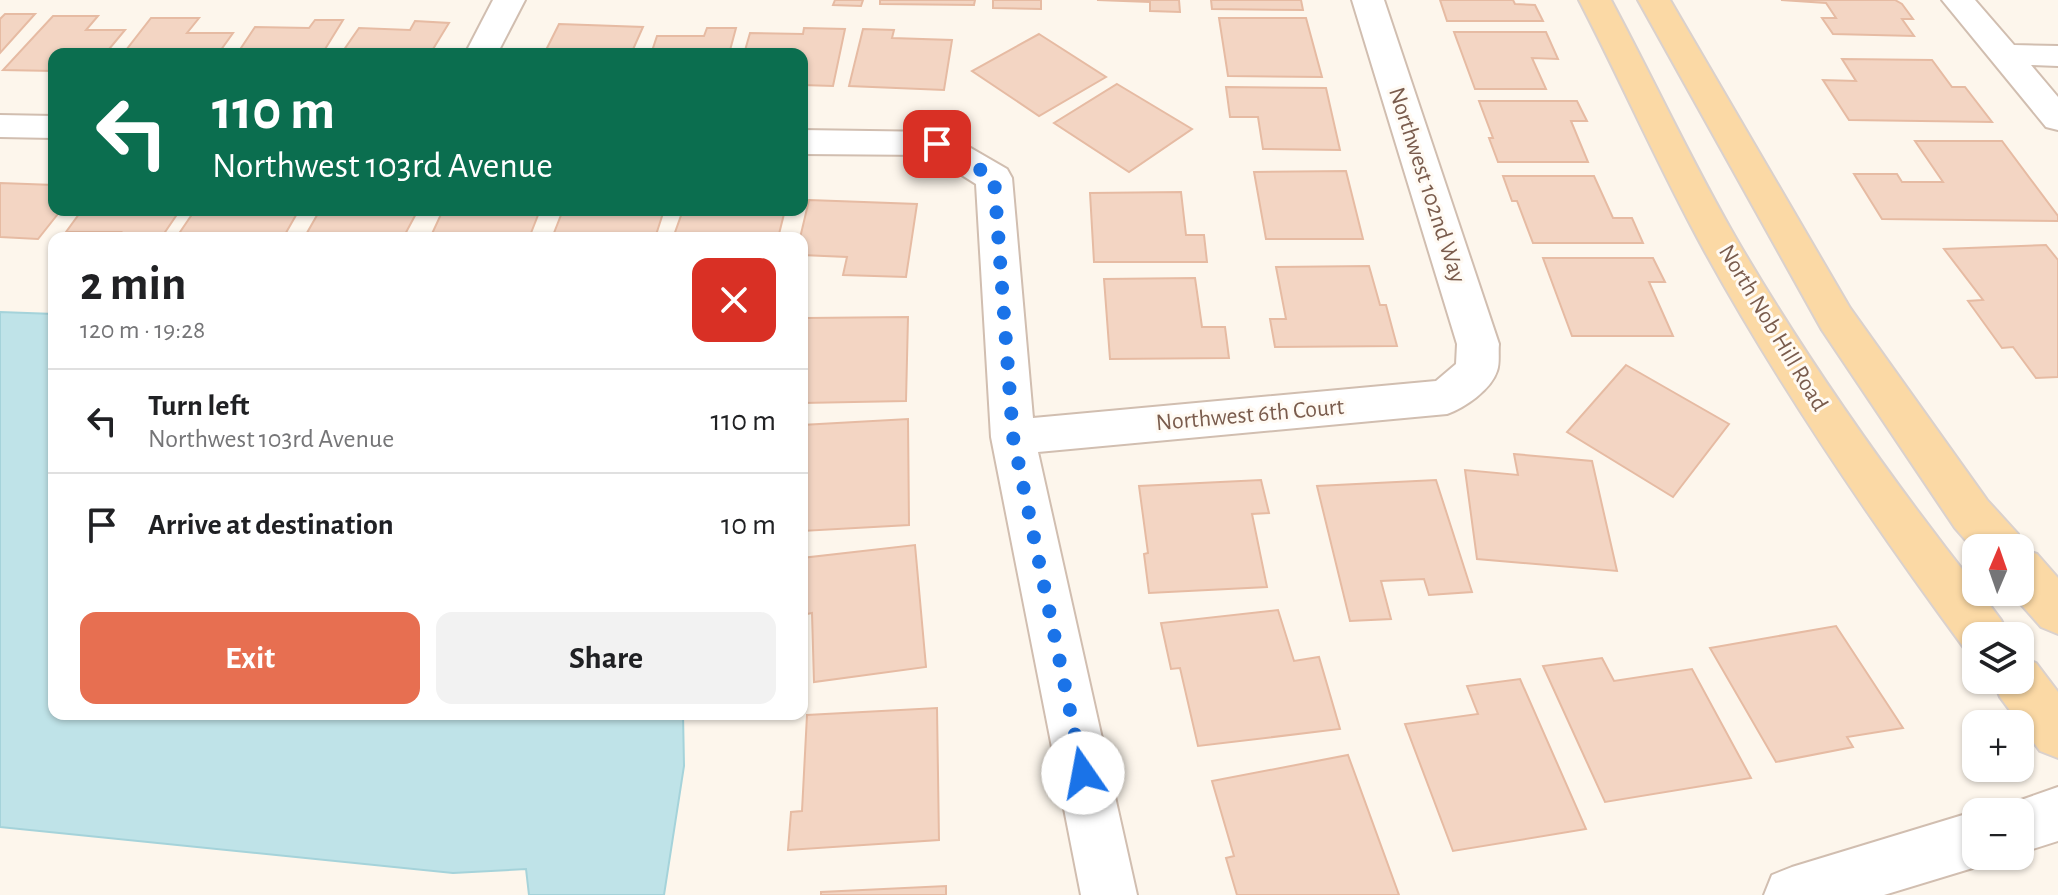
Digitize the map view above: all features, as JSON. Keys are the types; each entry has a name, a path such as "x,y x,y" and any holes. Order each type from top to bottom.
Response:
{"main road":[{"name":"North Nob Hill Road","path":"1595,0 1694,196 1793,365 1897,523 1973,622"},
{"path":"1654,0 1836,319 1971,514 1989,534"},
{"path":"2034,585 2058,612"},
{"path":"2029,694 2058,733"}],"street":[{"path":"484,48 509,0"},
{"name":"Northwest 102nd Way","path":"1368,0 1478,344 1477,370"},
{"path":"1958,0 2058,119"},
{"path":"2004,55 2058,56"},
{"path":"0,126 48,127"},
{"path":"808,142 937,144 994,178 1013,437 1109,895"},
{"name":"Northwest 6th Court","path":"1013,437 1447,397 1477,370"},
{"path":"2034,822 2058,814"},
{"path":"1792,895 1962,843"}],"water":[{"path":"0,312 48,314 48,720 683,720 684,766 664,895 529,895 526,869 453,873 0,827"}],"building":[{"path":"835,0 863,0 861,6 833,5"},
{"path":"880,0 975,0 974,5 880,4"},
{"path":"993,0 1041,0 1041,9 993,8"},
{"path":"1097,0 1179,0 1180,12 1150,11 1150,2"},
{"path":"1211,0 1301,0 1303,10 1212,9"},
{"path":"1440,0 1513,0 1515,4 1535,5 1543,21 1447,21"},
{"path":"1781,0 1895,0 1913,19 1902,19 1914,36 1833,34 1822,18 1836,18 1826,3"},
{"path":"5,14 35,14 0,53 0,19"},
{"path":"53,16 98,16 86,30 125,30 110,48 48,48 48,71 3,70"},
{"path":"151,18 199,18 187,33 233,33 222,48 128,48"},
{"path":"1219,18 1306,18 1322,77 1228,76"},
{"path":"315,20 343,20 326,48 241,48 255,27 309,28"},
{"path":"415,21 449,23 434,48 345,48 359,28 410,30"},
{"path":"559,24 643,27 634,48 547,48"},
{"path":"707,28 736,28 731,48 653,48 657,36 704,36"},
{"path":"804,28 845,29 833,86 808,85 808,48 746,48 750,33 803,34"},
{"path":"863,29 894,30 892,38 952,40 944,90 849,86"},
{"path":"1454,32 1546,32 1558,59 1532,58 1546,89 1475,89"},
{"path":"1039,34 1106,77 1039,116 972,71"},
{"path":"1842,59 1932,60 1952,87 1965,87 1992,122 1849,120 1823,80 1856,81"},
{"path":"1117,84 1192,129 1129,172 1054,123"},
{"path":"1226,87 1326,88 1340,150 1263,149 1258,117 1230,117"},
{"path":"1479,101 1577,101 1587,121 1571,121 1588,162 1498,162"},
{"path":"1915,141 2002,141 2058,216 2058,221 1882,219 1854,174 1897,174 1902,182 1943,182"},
{"path":"1346,171 1363,239 1266,239 1254,172"},
{"path":"1503,176 1594,176 1613,218 1632,218 1643,243 1533,243 1517,201 1512,201"},
{"path":"0,183 48,185 48,216 56,216 38,239 0,237"},
{"path":"1181,192 1186,235 1204,235 1207,262 1094,262 1090,193"},
{"path":"809,200 917,204 906,277 843,275 847,257 808,255 808,232 801,232 805,216 808,216"},
{"path":"78,216 176,216 165,232 66,232"},
{"path":"191,216 296,216 286,232 180,232"},
{"path":"317,216 415,216 406,232 307,232"},
{"path":"440,216 538,216 531,232 433,232"},
{"path":"561,216 662,216 657,232 554,232"},
{"path":"681,216 784,216 780,232 675,232"},
{"path":"2046,245 2058,260 2058,377 2036,378 2013,347 2002,348 1968,301 1983,300 1944,249"},
{"path":"1543,258 1653,258 1665,282 1649,282 1673,336 1572,336"},
{"path":"1369,266 1380,305 1386,305 1397,346 1275,347 1270,319 1286,319 1276,267"},
{"path":"1195,278 1202,327 1225,327 1229,358 1110,359 1104,279"},
{"path":"908,317 906,401 808,403 808,318"},
{"path":"1626,365 1729,424 1673,497 1567,432"},
{"path":"908,419 909,525 808,531 808,425"},
{"path":"1514,454 1592,461 1617,571 1477,559 1465,470 1518,475"},
{"path":"1261,480 1269,513 1252,514 1267,587 1149,593 1144,554 1148,553 1139,486"},
{"path":"1436,480 1472,592 1429,595 1424,579 1381,581 1391,619 1350,621 1317,486"},
{"path":"915,545 926,667 814,682 812,613 808,614 808,557"},
{"path":"1278,610 1294,661 1319,657 1340,729 1198,746 1180,668 1171,669 1161,623"},
{"path":"1836,626 1903,728 1847,737 1853,747 1776,762 1710,648"},
{"path":"1602,658 1614,681 1692,669 1751,778 1605,802 1543,666"},
{"path":"1520,679 1586,829 1453,851 1405,724 1478,714 1467,686"},
{"path":"937,708 939,840 788,850 791,812 802,811 808,715"},
{"path":"1348,755 1399,895 1237,895 1226,858 1234,856 1212,781"},
{"path":"946,886 946,895 821,895 821,892"}],"route":[{"path":"937,144 994,178 1013,437 1083,773"}]}
